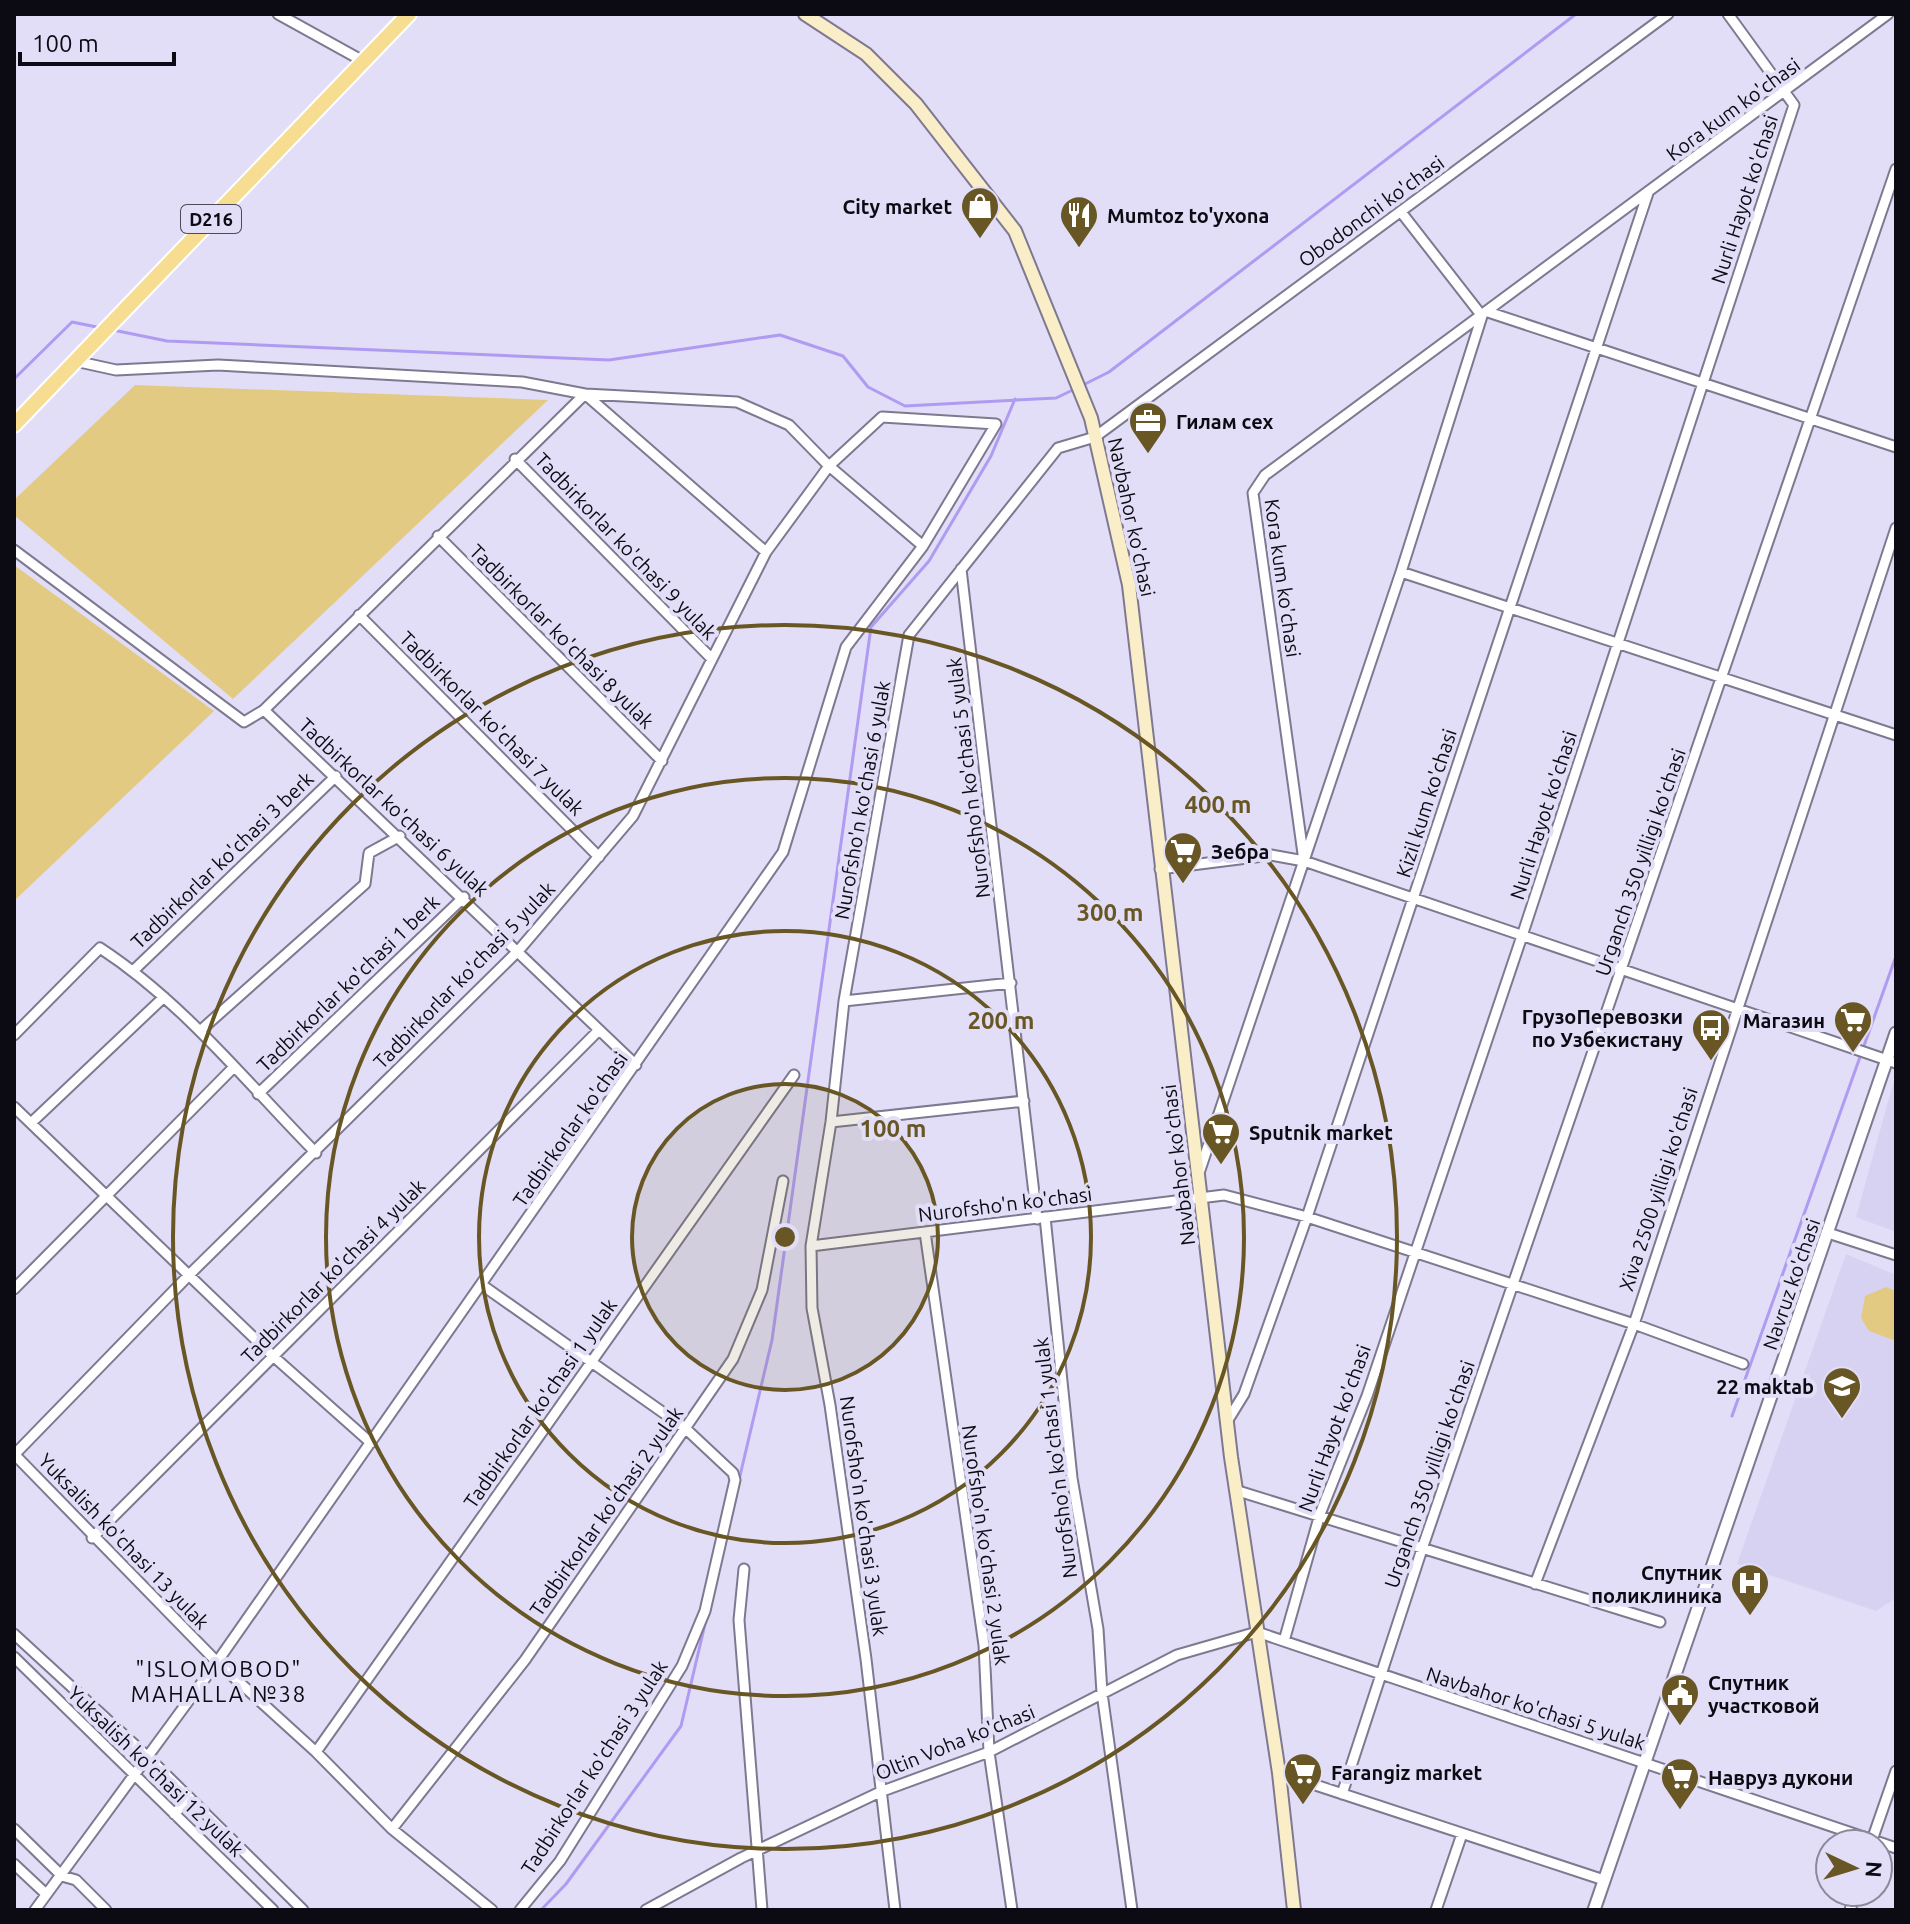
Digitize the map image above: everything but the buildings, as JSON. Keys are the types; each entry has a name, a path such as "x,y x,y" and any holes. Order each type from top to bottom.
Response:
{"main road":[{"name":"D216","path":"14,425 409,14"},
{"name":"Navbahor ko'chasi","path":"805,14 866,54 916,104 1015,231 1091,418 1129,585 1160,869 1200,1170 1235,1490 1279,1773 1294,1910"}],"street":[{"path":"278,14 363,61"},
{"name":"Obodonchi ko'chasi","path":"1095,437 1668,14"},
{"name":"Nurli Hayot ko'chasi","path":"1284,1641 1320,1514 1367,1396 1416,1253 1794,105 1728,14"},
{"name":"Kora kum ko'chasi","path":"1304,861 1253,493 1265,475 1786,93 1888,14"},
{"name":"Urganch 350 yilligi ko'chasi","path":"1342,1794 1423,1546 1896,169"},
{"name":"Kizil kum ko'chasi","path":"1228,1420 1244,1394 1307,1217 1599,348 1648,193"},
{"path":"1401,212 1485,314 1599,348 1896,447"},
{"name":"Kora kum ko'chasi","path":"1200,1170 1485,314"},
{"path":"75,361 116,370 218,365 507,381 585,394 737,402 789,425 829,466 923,546"},
{"path":"14,550 244,722 264,710 515,459 585,394"},
{"path":"585,394 766,552"},
{"name":"Tadbirkorlar ko'chasi 5 yulak","path":"14,1454 190,1274 519,950 599,857 633,816 766,552 829,466 882,417"},
{"name":"Tadbirkorlar ko'chasi","path":"35,1910 217,1662 783,852 846,647 923,546 996,424 882,417"},
{"name":"Nurofsho'n ko'chasi 6 yulak","path":"811,1246 831,1122 844,1001 909,635 1058,448 1095,437"},
{"name":"Tadbirkorlar ko'chasi 9 yulak","path":"515,459 711,658"},
{"name":"Xiva 2500 yilligi ko'chasi","path":"1535,1584 1634,1324 1735,1009 1896,528"},
{"name":"Tadbirkorlar ko'chasi 8 yulak","path":"438,536 662,761"},
{"name":"Nurofsho'n ko'chasi 5 yulak","path":"961,569 1024,1101 1041,1218"},
{"path":"1401,572 1896,735"},
{"name":"Tadbirkorlar ko'chasi 7 yulak","path":"359,615 599,857"},
{"name":"Tadbirkorlar ko'chasi 6 yulak","path":"264,710 464,897 636,1065"},
{"name":"Tadbirkorlar ko'chasi 3 berk","path":"134,970 336,776"},
{"path":"201,1030 365,884 369,853 400,836"},
{"path":"1160,869 1271,855 1304,861 1891,1062"},
{"name":"Tadbirkorlar ko'chasi 1 berk","path":"258,1094 464,897"},
{"path":"14,1035 100,948 134,970 201,1030 316,1153"},
{"path":"844,1001 1011,983"},
{"path":"31,1123 164,997"},
{"name":"Tadbirkorlar ko'chasi 4 yulak","path":"92,1538 599,1030"},
{"name":"Navruz ko'chasi","path":"1594,1910 1828,1233 1891,1062 1896,1033"},
{"path":"14,1289 234,1067"},
{"name":"Tadbirkorlar ko'chasi 1 yulak","path":"316,1752 794,1075"},
{"path":"831,1122 1024,1101"},
{"path":"14,1107 273,1356 371,1443"},
{"name":"Tadbirkorlar ko'chasi 2 yulak","path":"392,1829 525,1660 733,1359 762,1290 783,1181"},
{"name":"Nurofsho'n ko'chasi","path":"811,1246 1224,1195 1307,1217 1513,1284 1743,1364"},
{"name":"Nurofsho'n ko'chasi 1 yulak","path":"1041,1218 1072,1478 1098,1629 1102,1693 1132,1910"},
{"name":"Nurofsho'n ko'chasi 2 yulak","path":"925,1232 984,1645 989,1752 1012,1910"},
{"path":"1828,1233 1896,1255"},
{"name":"Nurofsho'n ko'chasi 3 yulak","path":"811,1246 812,1308 830,1405 866,1659 895,1910"},
{"path":"482,1285 685,1428"},
{"name":"Tadbirkorlar ko'chasi 3 yulak","path":"520,1910 560,1861 669,1689 705,1611 735,1480 733,1473 685,1428"},
{"name":"Yuksalish ko'chasi 13 yulak","path":"14,1454 92,1538 392,1829 492,1910"},
{"path":"1235,1490 1660,1622"},
{"path":"744,1569 739,1620 762,1910"},
{"name":"Oltin Voha ko'chasi","path":"646,1910 755,1852 880,1792 989,1752 1177,1655 1257,1632"},
{"name":"Navbahor ko'chasi 5 yulak","path":"1257,1632 1832,1828"},
{"name":"Yuksalish ko'chasi 12 yulak","path":"14,1634 149,1758 303,1910"},
{"name":"Yuksalish ko'chasi 12 yulak","path":"14,1657 273,1910"},
{"path":"1877,1828 1896,1771"},
{"path":"1279,1773 1604,1880"},
{"path":"174,1814 190,1798"},
{"path":"14,1829 62,1876 76,1880 106,1910"},
{"path":"1436,1910 1462,1834"},
{"path":"14,1864 46,1894"}],"shaded area":[{"path":"135,385 548,400 233,699 14,515 14,500"},
{"path":"14,565 214,711 14,901"},
{"path":"1896,1073 1896,1232 1856,1217"},
{"name":"22 maktab","path":"1846,1254 1896,1275 1896,1598 1876,1611 1737,1564"},
{"path":"1886,1287 1896,1291 1896,1341 1869,1331 1861,1318 1865,1296"}],"waterway":[{"path":"1083,385 1109,372 1576,14"},
{"path":"14,379 72,322 102,328"},
{"path":"113,330 167,341 609,360 780,335 843,356 868,387 905,406 1056,398 1077,388"},
{"path":"739,1480 772,1340 871,627 929,561 991,456 1015,399"},
{"path":"1732,1416 1896,956"},
{"path":"541,1910 566,1884 681,1726 706,1620"}],"place":[{"name":"City market","path":"980,240"},
{"name":"Mumtoz to'yxona","path":"1079,249"},
{"name":"Гилам сех","path":"1148,455"},
{"name":"Зебра","path":"1183,885"},
{"name":"Магазин","path":"1853,1054"},
{"name":"ГрузоПеревозки по Узбекистану","path":"1711,1062"},
{"name":"Sputnik market","path":"1221,1166"},
{"name":"22 maktab","path":"1842,1420"},
{"name":"Спутник поликлиника","path":"1750,1617"},
{"name":"Спутник участковой","path":"1680,1727"},
{"name":"Farangiz market","path":"1303,1806"},
{"name":"Навруз дукони","path":"1680,1811"}],"district":[{"name":"\"ISLOMOBOD\" MAHALLA №38","path":"219,1680"}]}
